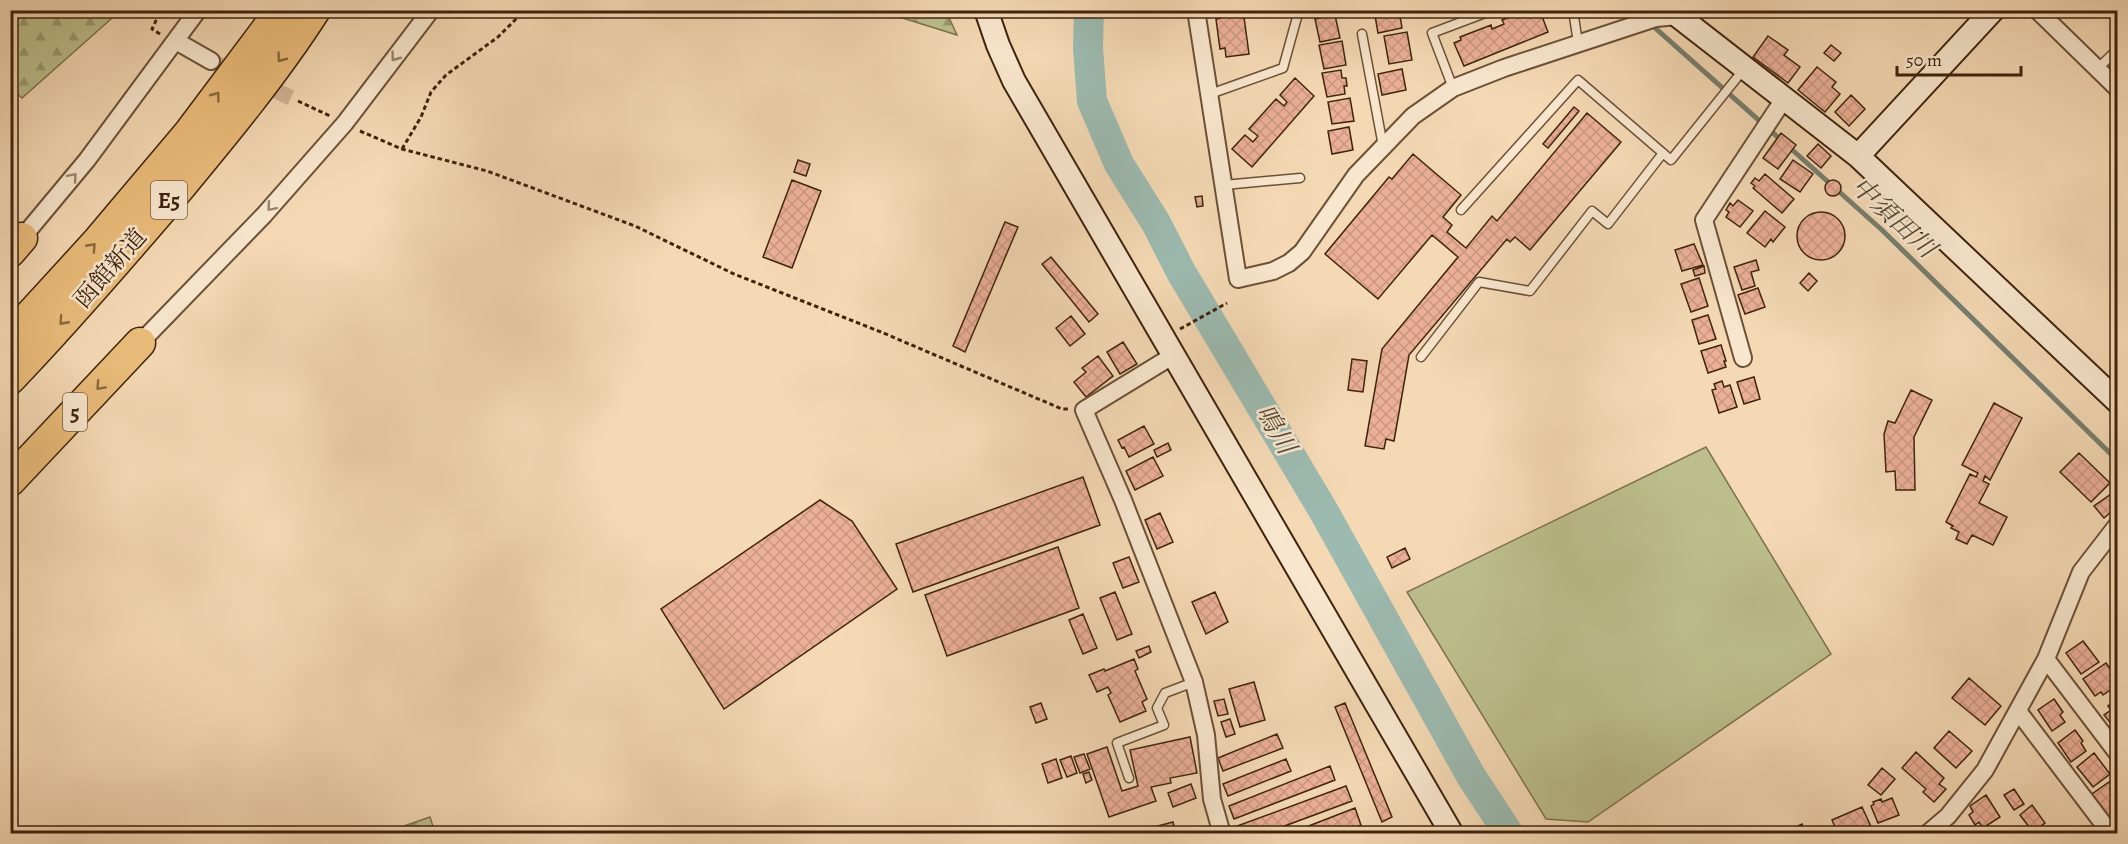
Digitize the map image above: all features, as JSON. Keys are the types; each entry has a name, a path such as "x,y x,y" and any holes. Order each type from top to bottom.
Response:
{"highway":[{"name":"函館新道","path":"10,337 97,242 189,133 281,10"},
{"name":"函館新道","path":"10,379 120,258 209,153 299,35 315,10"},
{"name":"5","path":"10,481 140,343"}],"street":[{"path":"16,245 87,160 198,10"},
{"path":"140,343 264,215 345,123 431,10"},
{"path":"986,10 1014,81 1452,834"},
{"path":"1196,10 1239,279 1273,271 1289,263 1302,252 1356,175 1413,116 1453,88 1504,68 1656,18 1678,14 1858,156 2118,402"},
{"path":"1858,156 1994,10"},
{"path":"2037,10 2118,89"},
{"path":"176,41 211,62"},
{"path":"1743,358 1704,220 1784,99"},
{"path":"1174,355 1084,410 1123,500 1194,682 1206,735 1212,799 1222,834"},
{"path":"1927,834 1948,816 1984,770 2046,659 2081,572 2118,524"},
{"path":"2046,659 2118,754"},
{"path":"2018,711 2110,834"}],"lane":[{"path":"1209,94 1283,68 1299,10"},
{"path":"1453,88 1432,33 1493,10"},
{"path":"1573,10 1578,44"},
{"path":"1362,34 1383,147"},
{"path":"2097,69 2118,49"},
{"path":"1461,210 1578,80 1671,160 1744,68"},
{"path":"1421,357 1479,282 1530,291 1592,211 1608,224 1663,153"},
{"path":"1224,186 1300,178"},
{"path":"1129,778 1117,743 1164,725 1157,708 1165,693 1194,682"}],"path":[{"path":"161,10 152,30 176,41"},
{"path":"402,149 421,117 431,92 446,75 498,36 525,10"},
{"path":"298,101 362,133 402,149 487,171 635,226 734,274 881,332 1062,409 1084,410"},
{"path":"1190,325 1227,303"}],"green space":[{"path":"10,11 120,11 22,98 11,89"},
{"path":"880,11 946,11 957,35"},
{"path":"1706,447 1831,654 1588,822 1546,819 1407,592"},
{"path":"430,817 435,833 384,833"}],"building":[{"path":"1220,10 1243,10 1249,54 1226,57 1225,48 1220,49 1216,19 1221,18"},
{"path":"1374,10 1399,10 1402,28 1378,33"},
{"path":"1527,10 1533,10 1534,13 1540,11 1548,32 1464,66 1454,43 1461,40 1460,37 1491,25 1492,29 1504,24 1502,20"},
{"path":"1335,15 1340,38 1320,42 1315,19"},
{"path":"1407,32 1412,60 1389,64 1384,36"},
{"path":"1768,36 1788,50 1784,55 1800,67 1788,83 1753,57"},
{"path":"1342,41 1346,65 1324,69 1319,45"},
{"path":"1831,45 1841,53 1834,61 1824,53"},
{"path":"1817,67 1836,82 1832,87 1840,94 1825,112 1798,90"},
{"path":"1402,69 1406,90 1382,95 1378,74"},
{"path":"1341,70 1342,78 1346,78 1345,94 1327,97 1322,73"},
{"path":"1295,78 1314,96 1252,167 1232,149 1245,135 1253,142 1258,136 1249,129 1276,99 1284,106 1287,102 1280,95"},
{"path":"1851,95 1865,109 1849,126 1835,112"},
{"path":"1350,98 1354,121 1332,124 1328,102"},
{"path":"1574,107 1579,111 1548,148 1543,144"},
{"path":"1587,113 1621,142 1530,250 1515,237 1510,242 1507,239 1409,355 1394,441 1386,439 1384,449 1365,446 1382,349 1458,257 1432,235 1378,299 1325,254 1389,177 1392,179 1413,154 1461,195 1443,217 1452,225 1447,232 1466,248 1492,216 1497,221"},
{"path":"1349,127 1353,150 1332,154 1328,131"},
{"path":"1781,133 1796,145 1778,169 1763,158"},
{"path":"1818,144 1831,156 1821,168 1807,156"},
{"path":"798,160 810,164 806,176 794,172"},
{"path":"1793,160 1813,174 1800,192 1780,179"},
{"path":"1765,174 1794,199 1782,213 1753,188 1755,186 1751,183 1755,178 1759,181"},
{"path":"792,180 821,191 792,268 763,257"},
{"path":"1833,180 1841,188 1833,196 1825,188"},
{"path":"1202,196 1203,206 1197,207 1195,197"},
{"path":"1738,200 1753,211 1740,227 1726,217 1729,212 1726,210 1730,203 1733,206"},
{"path":"1765,211 1785,227 1773,242 1771,239 1765,247 1747,233"},
{"path":"1816,212 1826,212 1841,222 1845,236 1844,245 1835,256 1826,260 1816,260 1801,250 1797,241 1797,231 1807,216"},
{"path":"1005,222 1018,227 965,352 953,346"},
{"path":"1694,244 1703,265 1682,271 1675,250"},
{"path":"1051,257 1098,314 1089,322 1042,264"},
{"path":"1756,260 1759,270 1751,272 1755,286 1742,290 1734,267"},
{"path":"1704,266 1705,273 1695,276 1693,270"},
{"path":"1809,273 1817,281 1808,291 1800,283"},
{"path":"1699,278 1708,306 1691,312 1681,284"},
{"path":"1758,288 1765,307 1745,314 1738,295"},
{"path":"1708,315 1716,339 1699,344 1692,320"},
{"path":"1071,316 1085,334 1070,346 1056,328"},
{"path":"1123,342 1137,364 1120,374 1107,352"},
{"path":"1721,345 1726,367 1708,373 1701,351"},
{"path":"1098,356 1113,376 1086,397 1074,382 1086,372 1082,368"},
{"path":"1352,359 1367,361 1363,392 1348,390"},
{"path":"1754,377 1760,399 1744,404 1737,382"},
{"path":"1722,381 1724,387 1730,385 1737,407 1719,413 1712,390 1716,389 1714,384"},
{"path":"1911,390 1932,400 1914,437 1915,490 1896,490 1895,471 1886,472 1884,434 1888,421 1895,423"},
{"path":"1994,403 2022,418 1990,480 1985,476 1983,481 1989,484 1979,503 2007,517 1993,545 1972,535 1967,544 1956,539 1959,532 1946,522 1970,474 1976,477 1978,473 1962,465"},
{"path":"1144,426 1154,444 1129,457 1118,440"},
{"path":"1168,443 1171,450 1157,457 1154,450"},
{"path":"2079,453 2110,483 2091,502 2060,472"},
{"path":"1153,457 1163,476 1135,490 1126,471"},
{"path":"1083,477 1100,525 913,592 896,544"},
{"path":"2114,492 2117,495 2114,497 2118,501 2118,506 2104,518 2094,506"},
{"path":"820,500 852,521 897,589 724,709 661,609"},
{"path":"1160,513 1173,542 1157,549 1145,520"},
{"path":"1058,547 1079,608 947,656 925,595"},
{"path":"1405,548 1410,559 1392,568 1387,557"},
{"path":"1129,557 1139,582 1123,588 1113,563"},
{"path":"1115,592 1132,634 1117,640 1100,598"},
{"path":"1215,592 1228,622 1206,634 1192,602"},
{"path":"1083,614 1097,648 1083,654 1069,620"},
{"path":"2083,641 2099,662 2081,674 2066,653"},
{"path":"1149,646 1151,652 1139,658 1136,651"},
{"path":"1134,659 1138,669 1135,671 1147,699 1142,702 1146,711 1120,722 1108,695 1111,693 1108,687 1097,692 1089,675"},
{"path":"2106,663 2118,680 2111,685 2113,688 2103,695 2101,692 2095,696 2083,679"},
{"path":"1969,678 2001,706 1985,725 1952,698"},
{"path":"1254,682 1265,720 1240,727 1229,689"},
{"path":"2118,698 2118,732 2104,715 2111,710 2108,706"},
{"path":"1224,699 1228,714 1218,716 1214,701"},
{"path":"2054,699 2063,712 2060,715 2065,722 2052,731 2038,710"},
{"path":"1041,703 1047,719 1036,723 1030,707"},
{"path":"1345,703 1392,817 1382,822 1335,707"},
{"path":"1230,719 1235,734 1226,737 1221,722"},
{"path":"2075,730 2083,741 2081,743 2086,751 2071,762 2058,743"},
{"path":"1949,731 1972,751 1956,768 1934,748"},
{"path":"1277,734 1283,748 1223,771 1218,758"},
{"path":"1190,737 1197,773 1170,778 1171,783 1151,787 1156,801 1109,817 1087,754 1107,747 1122,791 1138,786 1130,750"},
{"path":"1916,752 1944,778 1939,784 1946,789 1934,802 1923,792 1926,789 1902,768"},
{"path":"2094,753 2110,774 2093,787 2077,767"},
{"path":"1084,754 1090,769 1080,773 1074,757"},
{"path":"1071,756 1077,773 1067,777 1060,760"},
{"path":"1056,759 1062,778 1048,783 1042,764"},
{"path":"1286,759 1291,771 1228,796 1223,784"},
{"path":"1330,766 1335,780 1234,819 1229,806"},
{"path":"1882,768 1895,779 1881,795 1868,785"},
{"path":"1089,772 1092,780 1086,783 1083,774"},
{"path":"2109,782 2118,794 2118,815 2111,820 2092,794"},
{"path":"1191,784 1196,798 1173,807 1168,793"},
{"path":"1346,786 1352,801 1263,834 1230,834 1229,829"},
{"path":"2014,789 2024,804 2014,810 2004,795"},
{"path":"1986,795 2000,817 1983,828 1979,822 1975,825 1969,815 1973,812 1970,806"},
{"path":"1892,798 1899,815 1878,823 1871,806 1873,802 1881,799 1882,802"},
{"path":"2032,805 2045,823 2033,832 2020,815"},
{"path":"1862,807 1873,831 1868,834 1838,834 1832,820"},
{"path":"1355,808 1361,825 1338,834 1288,834"},
{"path":"1173,822 1176,834 1151,834 1150,828"},
{"path":"1802,824 1806,834 1781,834"}],"waterway":[{"name":"鳴川","path":"1089,10 1088,48 1092,101 1119,164 1156,223 1181,272 1323,510 1471,776 1509,834"},
{"name":"中須田川","path":"1635,10 1782,141"},
{"name":"中須田川","path":"1789,147 1882,230 2118,461"}],"tunnel":[{"path":"211,61 298,101"}]}
